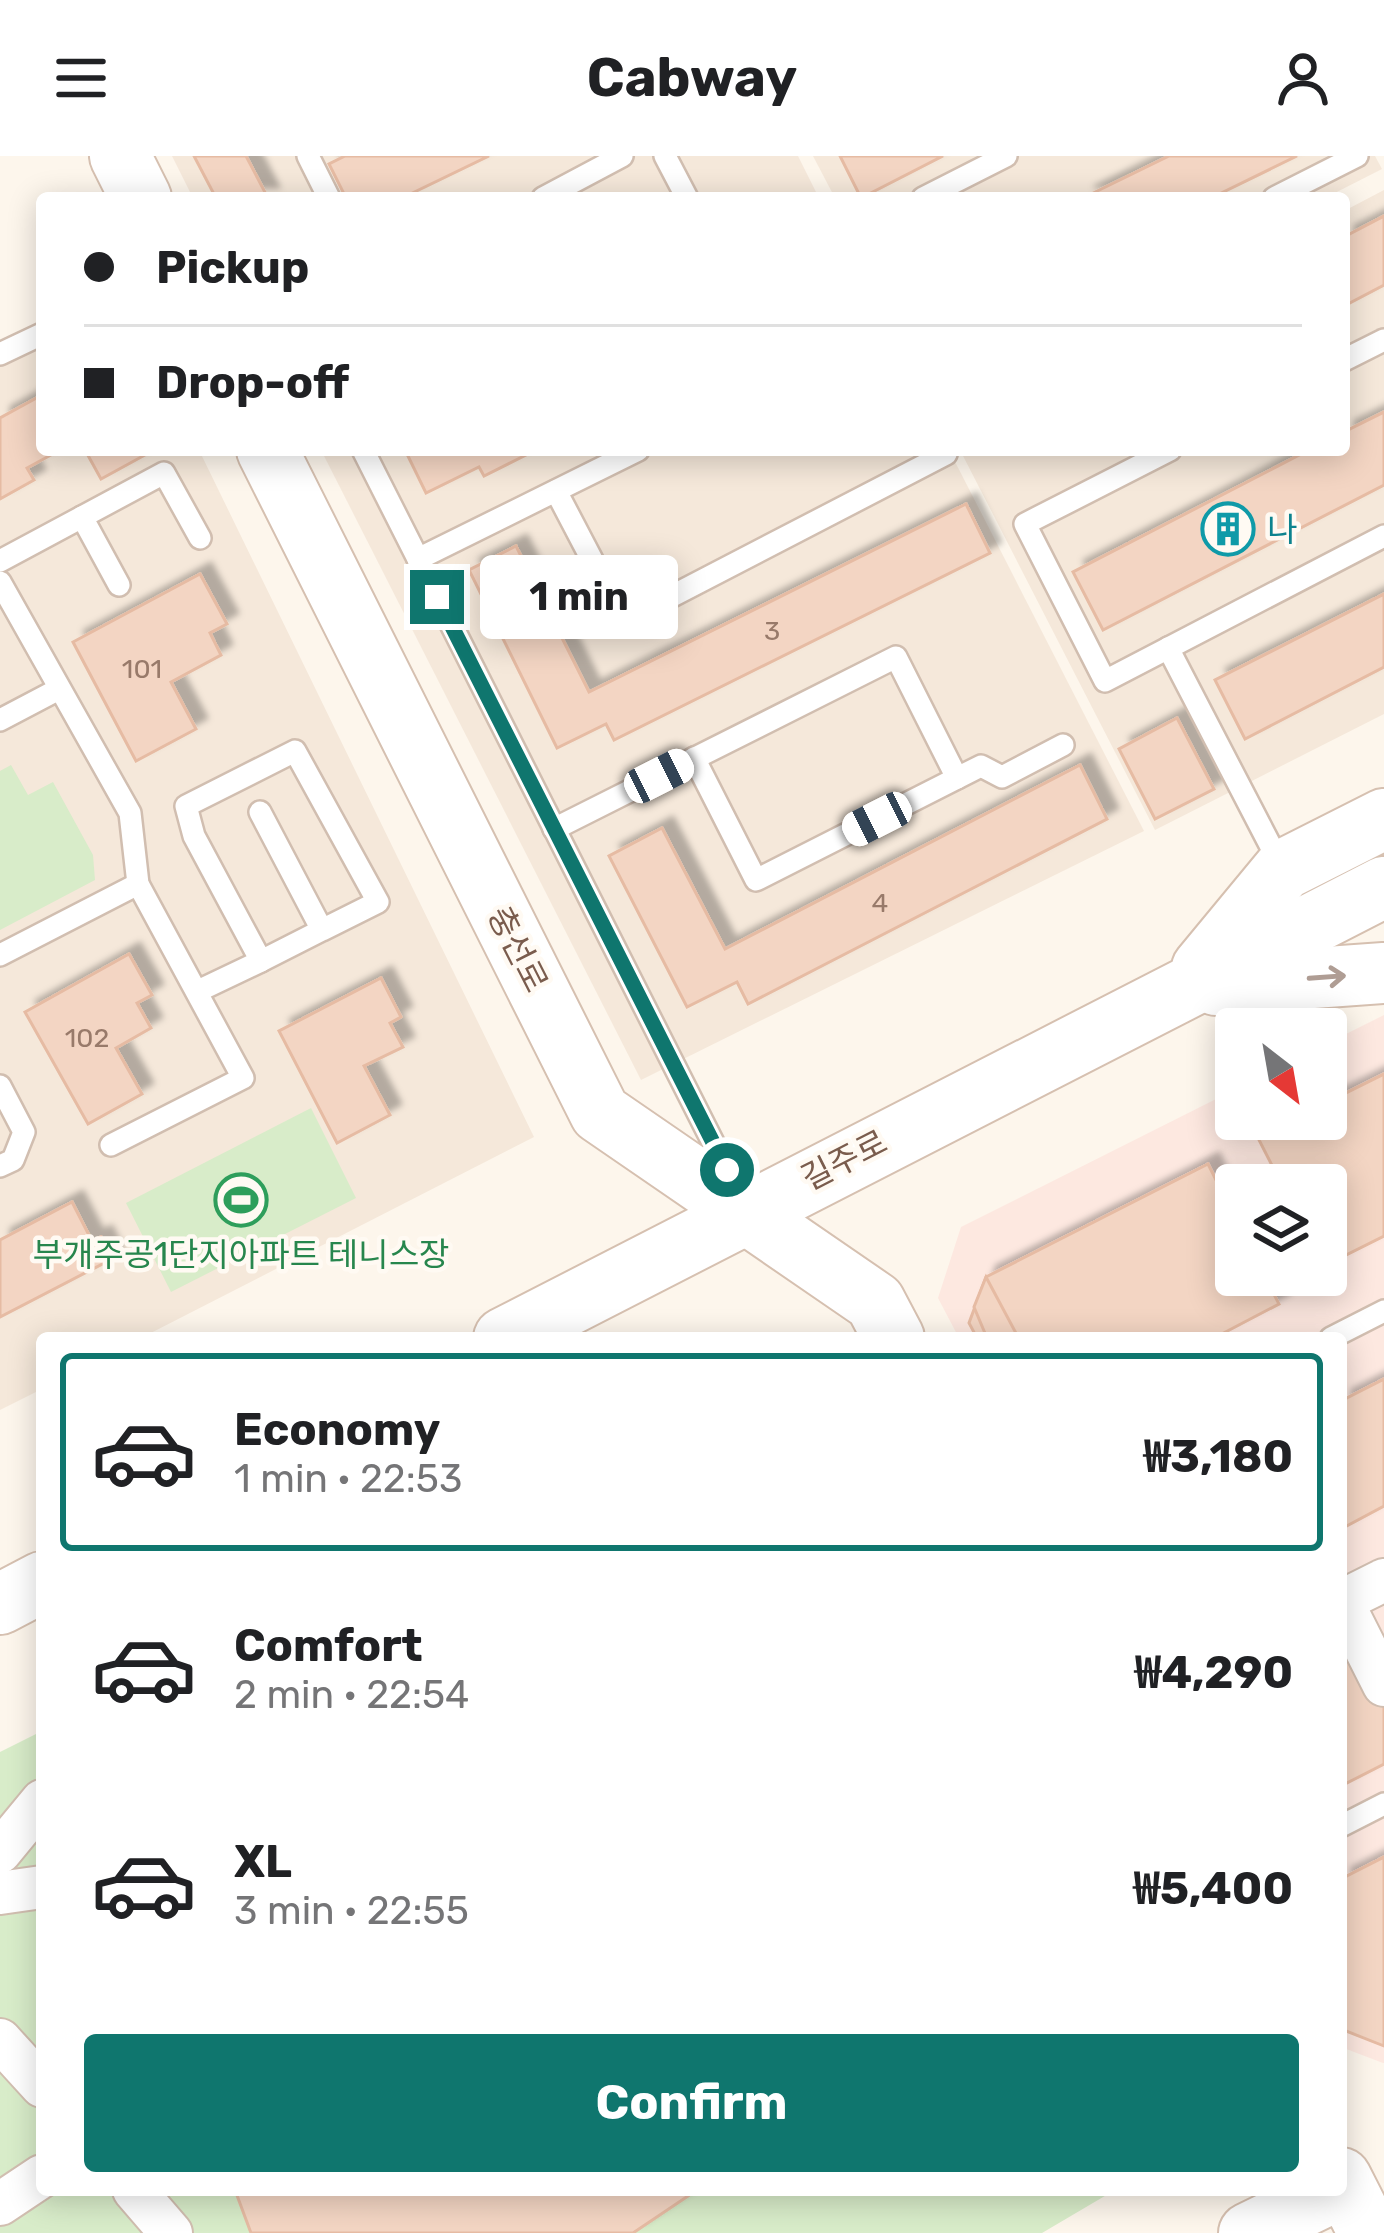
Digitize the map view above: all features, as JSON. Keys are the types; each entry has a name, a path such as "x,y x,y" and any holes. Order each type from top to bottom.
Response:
{"main road":[{"path":"120,156 138,192"},
{"name":"충선로","path":"271,456 600,1113 747,1209 874,1302 891,1332"},
{"name":"길주로","path":"1186,987 1283,870 1384,819"},
{"name":"길주로","path":"515,1332 1384,886"},
{"name":"길주로","path":"1186,987 1384,973"},
{"path":"0,1604 36,1585"},
{"path":"1249,2233 1338,2196"}],"street":[{"path":"1347,1598 1384,1580"},
{"path":"1347,1613 1384,1684"},
{"path":"0,1852 36,1809"},
{"path":"0,1893 36,1888"},
{"path":"0,2040 36,2079"},
{"path":"0,2204 36,2180"},
{"path":"139,2196 171,2233"}],"lane":[{"path":"308,156 326,192"},
{"path":"554,192 622,156"},
{"path":"664,156 684,192"},
{"path":"935,192 1006,156"},
{"path":"1286,192 1357,156"},
{"path":"0,354 36,337"},
{"path":"1350,357 1384,340"},
{"path":"366,456 747,1209"},
{"path":"418,559 626,456"},
{"path":"556,490 624,621 942,456"},
{"path":"1158,456 1025,524 1105,681 1384,536"},
{"path":"0,561 164,472 200,538"},
{"path":"82,517 119,585"},
{"path":"0,582 130,813 138,884 243,1078 111,1145"},
{"path":"1168,648 1283,870"},
{"path":"554,829 896,656 957,778"},
{"path":"0,720 59,689"},
{"path":"694,758 756,880 981,766 1002,778 1063,745"},
{"path":"198,992 261,961 378,902 295,751 187,806 194,836 261,961"},
{"path":"260,812 322,930"},
{"path":"0,955 138,884"},
{"path":"0,1086 24,1132 13,1160 0,1166"},
{"path":"1343,1332 1384,1311"},
{"path":"1347,1823 1384,1804"}],"shaded area":[{"path":"172,156 798,156 816,192 190,192"},
{"path":"813,156 1375,156 1382,169 1337,192 832,192"},
{"path":"1384,190 1384,714 1155,830 963,456 1350,456 1350,208"},
{"path":"36,337 36,456 202,456 534,1137 153,1332 36,1332 36,1392 0,1410 0,355"},
{"path":"324,456 952,456 1144,831 641,1080"},
{"path":"1384,1015 1384,2063 1347,2049 1347,1332 956,1332 938,1298 961,1227 1215,1100 1215,1140 1347,1140 1347,1034"}],"green space":[{"path":"11,765 28,795 53,782 93,855 95,880 0,930 0,771"},
{"name":"부개주공1단지아파트 테니스장","path":"311,1108 356,1198 171,1292 126,1203"},
{"path":"36,1734 36,2196 1105,2196 1042,2233 0,2233 0,1752"}],"building":[{"path":"194,156 246,156 265,192 213,192"},
{"path":"345,156 489,156 414,192 343,192 329,164"},
{"path":"840,156 943,156 873,192 858,192"},
{"path":"1169,156 1297,156 1223,192 1095,192"},
{"path":"1384,216 1384,285 1350,303 1350,234"},
{"path":"36,398 36,456 49,456 27,468 34,480 0,499 0,418"},
{"name":"나","path":"1384,412 1384,485 1103,630 1073,572 1297,456 1350,456 1350,429"},
{"path":"88,456 143,456 101,479"},
{"path":"408,456 524,456 484,476 479,467 426,493"},
{"path":"966,504 990,553 614,740 606,724 557,748 469,570 516,546 589,692"},
{"path":"200,574 227,624 210,633 221,655 171,682 196,729 136,761 73,642"},
{"path":"1384,594 1384,667 1245,739 1215,680"},
{"path":"1177,718 1214,789 1155,819 1119,749"},
{"path":"1080,765 1107,819 748,1004 737,982 687,1007 609,856 662,828 725,949"},
{"path":"129,954 152,995 137,1003 151,1028 116,1048 142,1094 88,1124 25,1012"},
{"path":"381,978 401,1017 390,1023 403,1047 364,1066 390,1115 337,1143 279,1031"},
{"path":"1384,1074 1384,1236 1347,1254 1347,1164 1271,1164 1259,1140 1347,1140 1347,1092"},
{"path":"1208,1164 1215,1178 1215,1296 1275,1296 1279,1304 1225,1332 974,1332 969,1323 986,1277"},
{"path":"72,1202 92,1241 101,1237 112,1259 0,1317 0,1240"},
{"path":"986,1277 1015,1332 984,1332 974,1307"},
{"path":"1384,1379 1384,1506 1347,1526 1347,1398"},
{"path":"1347,1626 1384,1699 1384,1764 1347,1783"},
{"path":"1384,1857 1384,2046 1347,2031 1347,1876"},
{"path":"237,2196 688,2196 633,2233 251,2233"}],"place":[{"name":"나","path":"1228,529"},
{"name":"부개주공1단지아파트 테니스장","path":"241,1200"}],"route":[{"path":"437,597 727,1170"}]}
